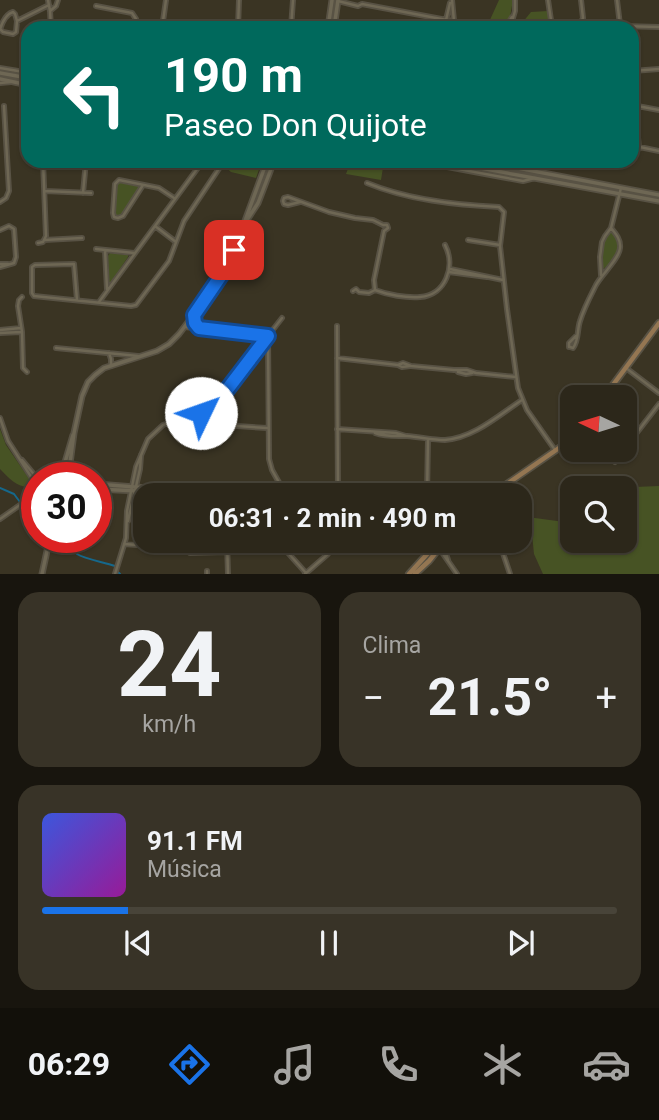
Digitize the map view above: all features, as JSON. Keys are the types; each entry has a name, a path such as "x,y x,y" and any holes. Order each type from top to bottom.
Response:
{"main road":[{"path":"613,385 659,323"},
{"path":"508,483 560,447"},
{"path":"409,574 431,553"},
{"path":"415,574 432,553"}],"street":[{"path":"48,0 51,21"},
{"path":"50,11 58,0"},
{"path":"163,21 166,0"},
{"path":"238,21 239,0"},
{"path":"292,21 293,0"},
{"path":"332,0 330,19 333,21 336,19 338,1 358,6 360,2 454,21 451,0"},
{"path":"446,20 451,0"},
{"path":"511,21 516,11 515,0"},
{"path":"548,0 551,21"},
{"path":"581,0 582,21"},
{"path":"617,0 620,21"},
{"path":"17,21 49,5"},
{"path":"96,6 133,14 136,21"},
{"path":"9,13 15,14 17,21 14,34 1,30 9,13"},
{"path":"639,26 659,27"},
{"path":"639,73 659,69"},
{"path":"0,70 21,75"},
{"path":"0,81 21,84"},
{"path":"0,202 9,193 4,106"},
{"path":"639,106 659,110"},
{"path":"0,148 6,148"},
{"path":"639,148 659,151"},
{"path":"44,168 44,240"},
{"path":"83,193 85,168"},
{"path":"99,302 198,168"},
{"path":"77,300 75,267 72,263 32,267 33,295 77,300 99,302 131,306 138,304 170,259 184,221 219,168"},
{"path":"64,462 86,386 94,375 169,344 185,327 227,267 264,168"},
{"path":"244,224 258,203 271,168"},
{"path":"453,168 523,181 535,178"},
{"path":"480,168 659,201"},
{"path":"523,168 659,195"},
{"path":"143,186 124,216 114,217 116,181 119,180 161,189 175,199"},
{"path":"367,183 416,196 499,207 504,212 500,245 516,377 527,410 555,451"},
{"path":"601,275 603,242 611,229 621,187"},
{"path":"45,191 91,193"},
{"path":"300,202 343,216 373,220 383,225 374,280 375,290"},
{"path":"0,230 11,226 15,231 16,259 14,263 0,265"},
{"path":"155,226 176,242"},
{"path":"577,333 582,314 601,275 615,259 620,248 620,241 611,229"},
{"path":"38,243 44,240 82,238"},
{"path":"468,240 500,245"},
{"path":"359,292 375,290 423,297 434,292 440,288 450,271 450,256 445,245"},
{"path":"96,249 135,253"},
{"path":"105,250 108,291"},
{"path":"450,271 503,280"},
{"path":"22,297 18,306 23,368 27,372"},
{"path":"194,315 199,328"},
{"path":"136,483 146,442 155,431 201,411 223,395 282,318"},
{"path":"337,326 338,483"},
{"path":"185,327 268,336"},
{"path":"0,332 22,330"},
{"path":"268,336 270,463 280,483"},
{"path":"55,348 141,356"},
{"path":"257,350 268,353"},
{"path":"109,353 111,366"},
{"path":"337,358 516,377"},
{"path":"626,368 659,393"},
{"path":"337,429 445,440 466,435 522,400"},
{"path":"637,432 659,404"},
{"path":"201,411 203,424"},
{"path":"0,418 6,436 22,462"},
{"path":"173,421 269,428"},
{"path":"70,462 74,433"},
{"path":"428,439 428,483"},
{"path":"19,458 23,462"},
{"path":"112,487 133,489"},
{"path":"115,574 124,544 133,494"},
{"path":"0,519 21,504"},
{"path":"124,544 133,545"},
{"path":"42,574 47,553"},
{"path":"227,553 228,574"},
{"path":"288,553 305,574 329,553"},
{"path":"444,553 457,574"},
{"path":"503,553 510,574"}],"green space":[{"path":"499,0 513,0 507,21 489,21"},
{"path":"548,11 549,21 524,21 531,12"},
{"path":"226,168 260,168 256,178 231,172"},
{"path":"348,168 383,168 381,180 346,174"},
{"path":"491,168 504,168 611,190"},
{"path":"120,182 137,185 140,189 122,214 117,216 117,185"},
{"path":"611,232 618,242 618,252 613,261 603,269 604,244"},
{"path":"110,253 128,257 109,282 108,256"},
{"path":"0,429 6,445 21,467 21,485 0,469"},
{"path":"659,486 659,574 543,574 534,554 532,518 560,521 560,553 637,553 637,487"}],"waterway":[{"path":"0,488 14,494 20,502"},
{"path":"77,553 115,566"}],"route":[{"path":"201,413 223,395 268,336 199,328 195,323 194,315 222,274 234,250"}]}
